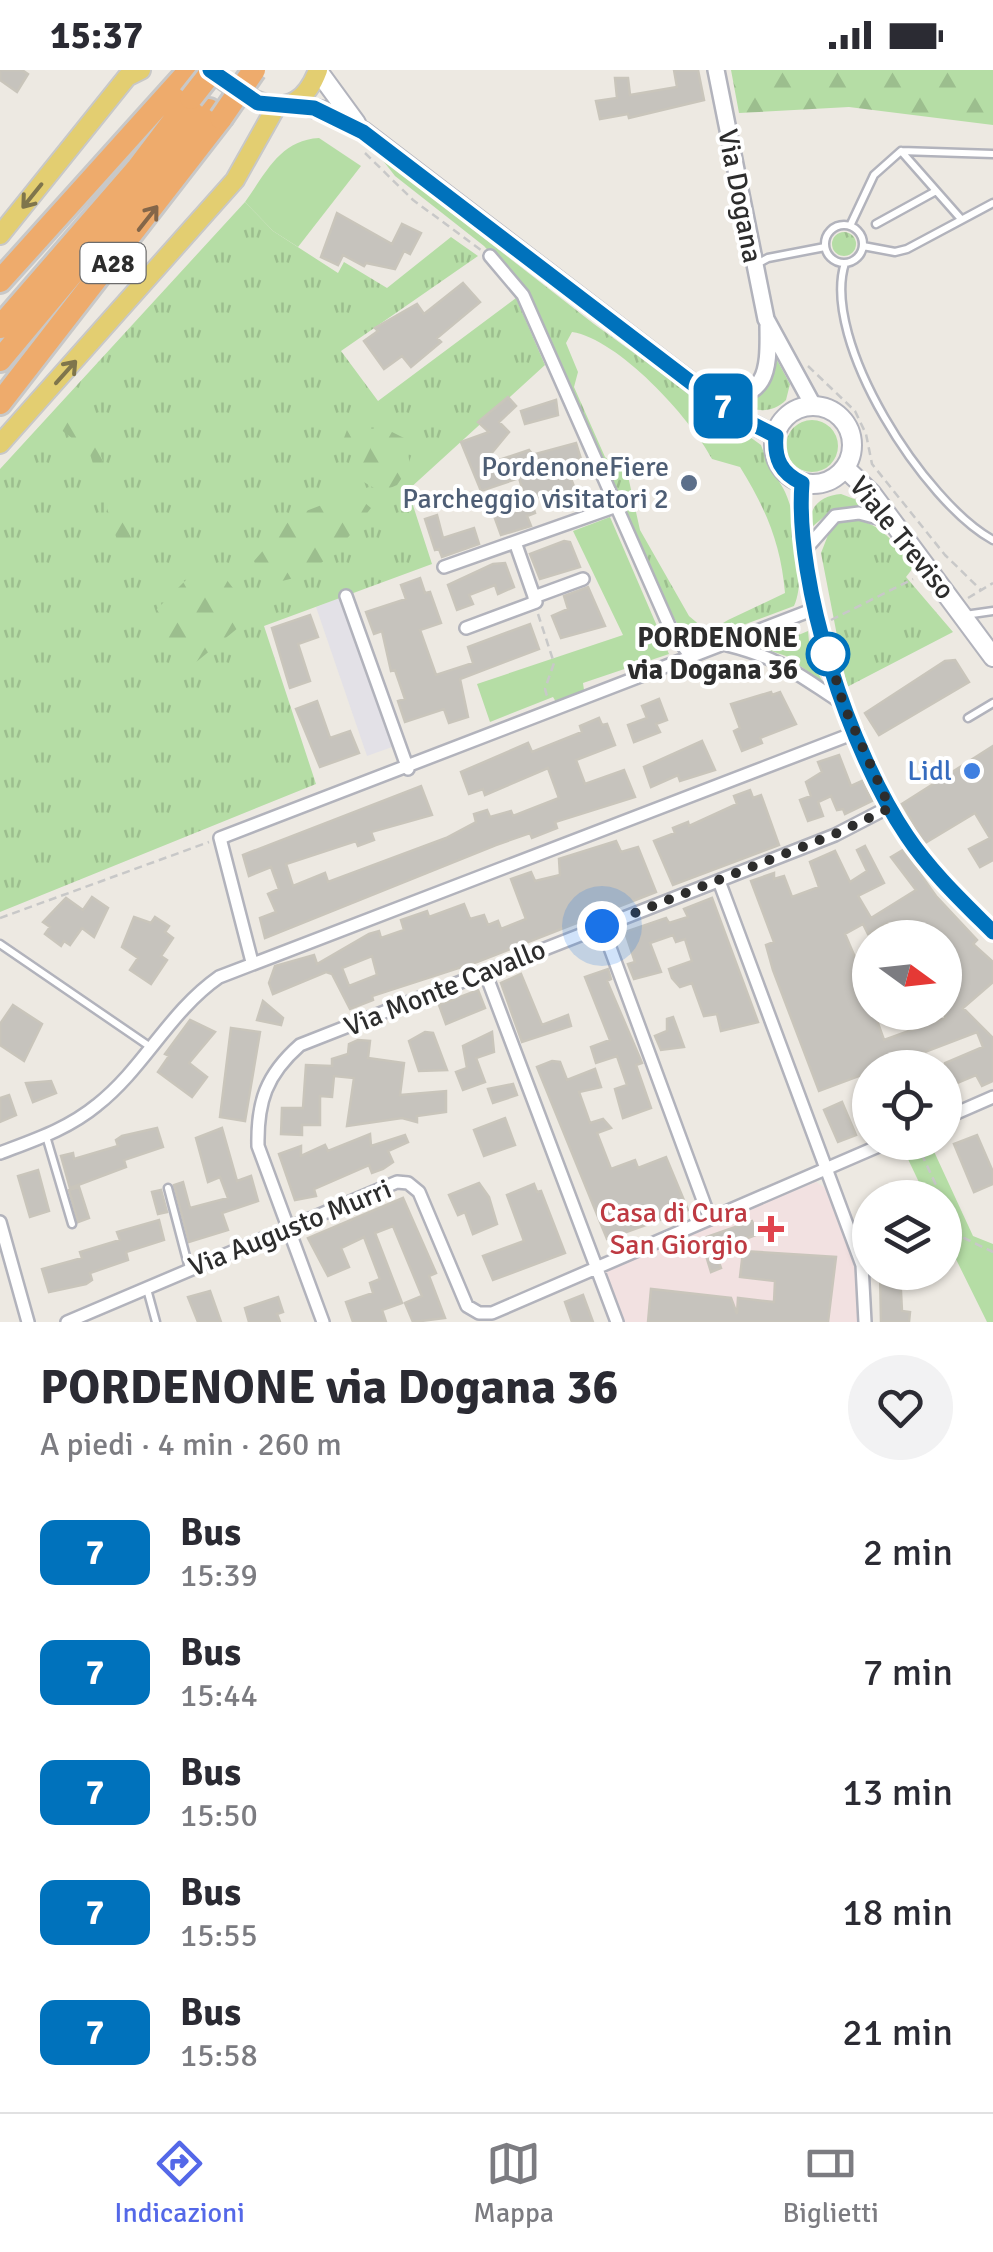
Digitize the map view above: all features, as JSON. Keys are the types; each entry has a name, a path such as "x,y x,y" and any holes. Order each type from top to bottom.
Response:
{"highway":[{"name":"A28","path":"0,403 212,70"},
{"name":"A28","path":"0,327 198,96 238,70"},
{"name":"A28","path":"0,360 42,315 198,96 254,70"},
{"path":"0,282 198,96"}],"main road":[{"path":"212,70 258,103 324,111 363,132 712,398 776,436"},
{"path":"0,444 235,180 284,105 311,88 318,70"},
{"path":"318,70 363,132"},
{"path":"0,235 133,72"},
{"path":"814,406 836,414 845,423 852,446 845,468 826,482 802,483 782,470 777,459 776,436 790,414 814,406"},
{"name":"Viale Treviso","path":"845,468 872,494 993,657"}],"street":[{"name":"Via Dogana","path":"716,70 768,322 814,406"},
{"path":"490,256 523,295 671,630 692,658"},
{"name":"Via Dogana","path":"712,398 740,398 752,392 765,376 768,322"},
{"path":"802,483 805,550 844,706 878,766 890,808 944,884 993,932"},
{"path":"444,567 614,506"},
{"path":"805,550 835,516 859,513 893,522"},
{"path":"515,542 534,600"},
{"path":"466,628 583,580"},
{"path":"346,596 408,769"},
{"path":"252,962 220,838 408,769 817,608"},
{"path":"726,645 768,655 794,668 844,706"},
{"path":"0,1153 46,1135 97,1105 200,990 252,962 857,732"},
{"name":"Via Monte Cavallo","path":"322,1322 258,1146 257,1117 264,1086 278,1064 300,1045 719,881 890,808"},
{"path":"719,881 862,1265 866,1322"},
{"path":"602,926 710,1219"},
{"path":"485,972 617,1322"},
{"path":"962,1111 993,1097"},
{"name":"Via Augusto Murri","path":"67,1322 397,1182 408,1183 419,1192 468,1306 479,1313 492,1312 852,1158"},
{"path":"0,1222 28,1322"}],"lane":[{"path":"900,151 961,219"},
{"path":"850,226 874,175 900,151 993,154"},
{"path":"876,224 936,191"},
{"path":"863,246 895,252 993,203"},
{"path":"850,226 860,234 863,246 856,258 845,263 834,260 825,247 834,228 850,226"},
{"path":"754,266 768,258 825,247"},
{"path":"845,263 839,295 843,321 860,366 922,476 970,528 993,540"},
{"path":"959,610 993,610"},
{"path":"968,718 993,703"},
{"path":"0,944 149,1046"},
{"path":"46,1135 72,1224"},
{"path":"168,1188 189,1270"},
{"path":"146,1288 156,1322"}],"path":[{"path":"806,362 860,418 872,464 945,555 981,590"},
{"path":"821,625 910,582 945,555"},
{"path":"959,610 993,583"},
{"path":"534,600 554,663 545,689 552,713"},
{"path":"0,918 220,838"},
{"path":"962,1234 993,1252"}],"shaded area":[{"path":"339,598 392,747 367,756 316,607"},
{"name":"Casa di Cura San Giorgio","path":"816,1182 827,1189 852,1257 852,1290 857,1290 859,1322 624,1322 604,1268"}],"green space":[{"path":"731,70 993,70 993,125 849,107 739,113"},
{"path":"319,138 361,166 298,247 273,231 245,202 284,151"},
{"path":"381,158 594,324 761,445 788,499 796,530 799,581 794,606 727,631 723,623 785,593 776,543 757,498 740,467 712,459 670,402 631,364 590,338 572,332 566,343 578,372 574,387 605,457 628,476 640,530 689,616 702,627 712,627 716,636 703,641 681,630 661,596 528,294 484,246 395,176"},
{"path":"245,202 273,231 338,273 344,262 387,288 451,237 478,256 341,351 378,401 516,298 545,365 408,490 432,564 264,626 316,784 0,912 0,469"},
{"path":"844,232 853,235 853,253 844,256 835,253 832,244 835,235"},
{"path":"777,360 790,384 786,400 766,410 744,405 768,385"},
{"path":"83,407 145,576 129,578 89,451 56,426"},
{"path":"812,420 830,428 838,446 830,464 812,472 794,464 786,446 794,428"},
{"path":"384,428 406,439 410,466 397,485 381,492 362,481 360,469 371,447 358,444 339,451 347,430"},
{"path":"353,493 371,508 337,549 296,577 262,582 254,561 293,516"},
{"path":"841,494 857,500 861,507 832,510 812,527 811,514 818,503"},
{"path":"610,517 669,654 583,683 584,690 556,702 553,697 490,722 477,684 623,635 573,531"},
{"path":"852,519 872,525 894,543 913,568 906,577 953,632 847,687 821,553 832,525"},
{"path":"216,566 243,601 249,619 190,667 188,677 158,632 156,610 193,573"},
{"path":"808,631 811,661 823,682 786,656 765,649"},
{"path":"908,1160 938,1160 947,1180 918,1180"},
{"path":"962,1212 973,1236 993,1244 993,1322 987,1322 962,1271"}],"building":[{"path":"0,70 22,70 28,74 17,92 0,80"},
{"path":"674,70 698,70 704,100 629,118 628,114 600,119 596,101 617,98 615,78 628,78 630,95 677,87"},
{"path":"337,213 392,244 402,224 421,233 410,254 404,251 395,269 366,263 364,266 343,255 338,265 321,257"},
{"path":"463,283 480,302 437,338 441,342 411,367 402,356 384,369 364,341 378,331 375,328 417,304 424,314"},
{"path":"508,397 516,406 499,422 509,432 481,466 529,450 537,460 535,454 576,443 581,459 570,463 574,474 570,476 578,497 561,503 557,491 526,501 519,478 481,491 461,442 489,432 478,422"},
{"path":"556,400 558,415 525,424 521,411"},
{"path":"531,500 535,513 527,516 531,526 501,535 493,513"},
{"path":"437,515 443,538 474,528 479,544 442,557 439,549 435,550 425,519"},
{"path":"570,542 580,567 540,579 530,554"},
{"path":"505,563 514,587 498,594 495,585 469,595 473,604 457,610 448,585 493,564"},
{"path":"420,578 425,593 430,592 441,623 420,630 436,675 473,663 468,647 530,624 539,649 460,679 468,717 449,723 444,709 405,722 398,701 405,699 395,670 391,671 382,631 374,634 366,612 406,599 401,585"},
{"path":"588,587 605,626 561,638 552,616 568,609 564,596"},
{"path":"310,615 318,637 298,644 310,681 290,688 272,628"},
{"path":"955,660 969,682 879,735 865,713 945,661"},
{"path":"780,692 796,724 760,738 762,743 742,751 734,731 740,728 731,704"},
{"path":"659,699 667,720 656,724 660,732 634,742 628,725 647,718 642,706"},
{"path":"317,701 330,738 350,731 359,753 320,767 296,709"},
{"path":"599,718 602,725 607,724 615,745 576,760 585,784 624,770 635,797 555,822 557,828 532,838 530,833 496,845 265,938 260,918 276,912 268,894 279,889 271,867 249,876 243,855 421,786 432,815 371,832 374,840 358,846 356,841 286,864 293,886 325,873 328,882 446,838 476,822 474,814 487,810 490,817 511,811 513,816 559,798 548,768 485,795 483,789 469,794 461,772 528,743 532,752 582,732 580,726"},
{"path":"702,741 715,770 680,781 678,775 651,787 644,767"},
{"name":"Lidl","path":"993,746 993,860 980,867 969,849 990,838 975,813 925,843 902,804"},
{"path":"839,755 851,786 862,781 872,801 845,814 843,809 837,810 831,796 818,802 823,816 808,821 800,800 811,796 806,782 822,772 818,762"},
{"path":"750,790 753,798 761,795 779,845 673,885 654,841 675,833 673,828 688,822 689,826 737,804 734,796"},
{"path":"616,841 621,852 638,847 656,892 477,962 372,996 373,1000 350,1009 332,974 326,972 273,994 269,983 275,966 314,955 317,964 369,934 379,931 381,938 404,930 401,920 427,911 429,917 464,904 470,919 484,915 488,925 498,921 501,929 526,919 511,879 531,872 535,881 560,875 559,859","holes":["372,956 377,975 349,986 342,968"]},
{"path":"865,846 884,883 858,896 871,918 916,890 891,857 903,850 958,920 852,920 852,930 845,934 852,950 852,1030 880,1030 884,1040 912,1030 962,1030 962,924 977,940 973,944 993,962 993,982 963,1008 993,1038 993,1081 982,1086 976,1075 962,1081 962,1056 983,1047 977,1032 930,1050 852,1050 852,1079 819,1091 773,970 766,945 774,942 751,881 774,873 774,879 784,876 792,897 819,887 810,862 835,851 850,882 867,871 857,850"},
{"path":"92,897 108,908 94,937 82,928 70,945 64,941 61,946 45,934 50,927 43,922 66,898 83,910"},
{"path":"712,898 758,1022 721,1031 717,1014 704,1016 692,983 680,987 672,978 669,969 692,961 685,939 676,942 673,935 650,943 661,972 634,979 628,964 635,962 625,932 666,918 669,923 688,917 684,909"},
{"path":"134,917 151,923 155,917 169,926 165,932 173,938 161,956 167,960 151,984 130,970 138,958 122,947"},
{"path":"608,969 611,979 607,981 642,1063 636,1065 651,1108 623,1118 615,1089 627,1085 617,1056 596,1063 591,1047 610,1040 585,977"},
{"path":"521,974 542,1025 568,1015 571,1026 522,1042 501,983"},
{"path":"478,990 485,1008 446,1024 439,1005"},
{"path":"263,1001 283,1018 281,1025 257,1020"},
{"path":"13,1005 42,1024 24,1061 0,1045 0,1024"},
{"path":"673,1017 684,1047 661,1050 655,1036 667,1031 667,1019"},
{"path":"190,1020 215,1032 189,1063 207,1077 192,1097 158,1072 169,1056 165,1054"},
{"path":"231,1028 260,1032 245,1121 220,1117"},
{"path":"425,1032 433,1033 447,1070 419,1071 409,1041"},
{"path":"492,1032 494,1052 476,1058 485,1082 463,1090 456,1072 467,1068 463,1046"},
{"path":"370,1041 368,1058 404,1063 400,1095 446,1091 446,1112 417,1116 417,1122 402,1118 347,1126 354,1078 334,1076 332,1097 320,1096 320,1125 302,1125 302,1135 281,1134 282,1108 303,1108 306,1065 332,1066 332,1059 348,1054 349,1044"},
{"path":"560,1062 567,1080 595,1069 601,1087 579,1092 590,1123 603,1119 611,1128 597,1133 611,1169 635,1160 638,1168 666,1157 688,1210 607,1239 537,1067"},
{"path":"51,1081 56,1093 33,1102 26,1083"},
{"path":"513,1084 517,1095 493,1103 488,1089"},
{"path":"9,1095 16,1115 0,1122 0,1098"},
{"path":"842,1102 852,1126 852,1137 838,1142 824,1110"},
{"path":"505,1118 515,1145 484,1156 474,1130"},
{"path":"157,1128 163,1147 124,1160 126,1167 70,1188 61,1156 73,1153 74,1159 118,1146 116,1140 122,1136"},
{"path":"222,1128 237,1181 251,1176 258,1201 222,1213 228,1230 189,1242 174,1185 183,1182 190,1208 228,1198 220,1177 208,1182 196,1138"},
{"path":"370,1134 371,1146 405,1135 408,1142 388,1151 393,1162 383,1169 372,1173 369,1165 314,1189 316,1196 295,1200 279,1154 301,1146 301,1156 325,1145 328,1151"},
{"path":"977,1135 993,1172 993,1184 974,1192 961,1160 962,1141"},
{"path":"38,1170 49,1211 30,1217 18,1176"},
{"path":"479,1183 489,1197 497,1224 473,1234 465,1212 458,1215 449,1195"},
{"path":"534,1184 537,1192 541,1191 565,1253 493,1280 483,1256 524,1241 507,1195"},
{"path":"79,1187 89,1218 78,1222 69,1190"},
{"path":"161,1190 167,1212 158,1214 152,1192"},
{"path":"403,1198 436,1273 429,1276 445,1318 413,1322 405,1303 422,1296 393,1226 375,1233 402,1303 382,1310 386,1322 353,1322 346,1302 373,1293 370,1283 380,1279 364,1237 341,1248 349,1267 328,1276 308,1238"},
{"path":"159,1220 164,1240 126,1252 128,1260 90,1273 92,1280 86,1284 49,1292 42,1269 82,1258 80,1252 120,1240 117,1232"},
{"path":"752,1221 758,1234 715,1251 721,1268 711,1272 701,1239"},
{"path":"743,1251 836,1257 828,1322 648,1322 651,1289 731,1298 737,1314 738,1298 774,1302 775,1281 740,1277"},
{"path":"880,1290 901,1290 902,1311 910,1312 909,1322 881,1322"},
{"path":"210,1291 221,1322 198,1322 188,1297"},
{"path":"583,1295 593,1322 572,1322 565,1302"},
{"path":"278,1297 283,1312 277,1314 280,1322 249,1322 245,1308"}],"bus line":[{"name":"7","path":"210,70 258,103 314,108 363,132 731,413 776,436 774,448 782,470 802,483 800,514 805,550 830,666 844,706 890,808 908,838 944,884 993,932"}],"place":[{"name":"PordenoneFiere Parcheggio visitatori 2","path":"689,483"},
{"name":"PORDENONE via Dogana 36","path":"828,654"},
{"name":"Lidl","path":"972,771"},
{"name":"Casa di Cura San Giorgio","path":"771,1229"}],"route":[{"path":"602,926 835,834 890,808 844,706 826,646 828,654"}]}
